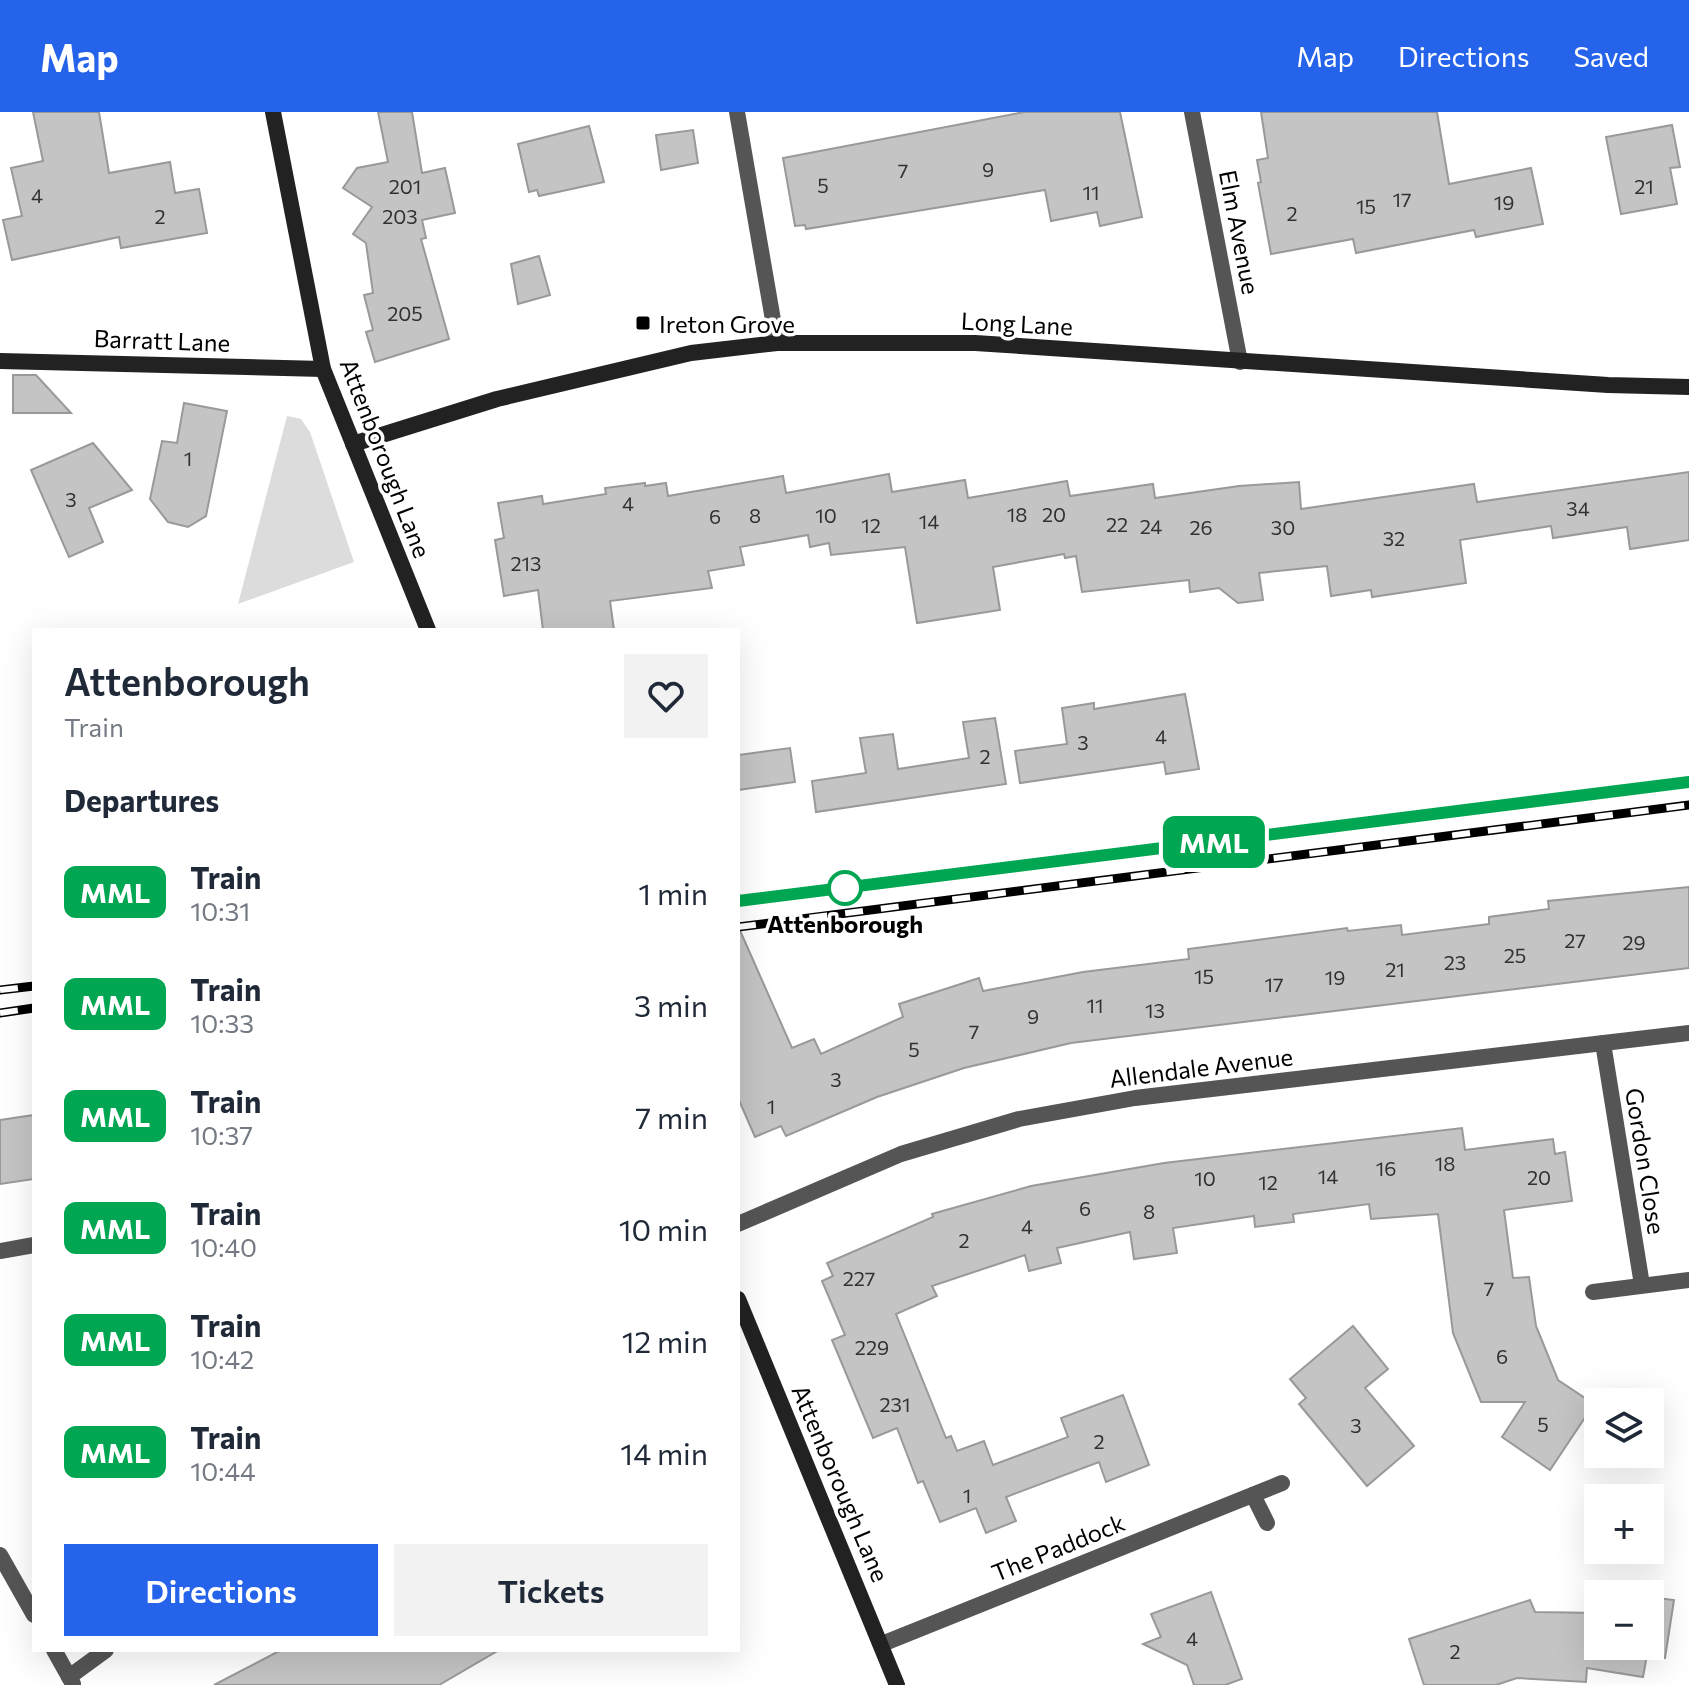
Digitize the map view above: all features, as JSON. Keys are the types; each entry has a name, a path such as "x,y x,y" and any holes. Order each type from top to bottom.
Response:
{"street":[{"name":"Attenborough Lane","path":"273,112 323,369 427,628"},
{"path":"737,112 777,343"},
{"name":"Elm Avenue","path":"1192,112 1240,362"},
{"name":"Long Lane","path":"353,444 497,399 691,353 777,343 975,343 1240,362 1689,387"},
{"name":"Barratt Lane","path":"0,361 323,369"},
{"name":"Allendale Avenue","path":"740,1223 901,1154 1019,1119 1135,1098 1689,1033"},
{"name":"Gordon Close","path":"1603,1043 1642,1285"},
{"path":"0,1251 32,1245"},
{"path":"1593,1292 1689,1280"},
{"name":"Attenborough Lane","path":"740,1304 897,1685"},
{"name":"The Paddock","path":"882,1644 1282,1483"},
{"path":"1253,1495 1267,1523"},
{"path":"0,1555 32,1611"},
{"path":"55,1652 71,1681 104,1652"}],"shaded area":[{"path":"287,416 301,419 310,432 354,562 238,604"}],"building":[{"path":"33,112 99,112 109,173 170,162 175,193 199,189 207,233 121,248 119,237 12,260 3,220 22,216 11,168 43,161"},
{"path":"378,112 412,112 422,173 445,168 455,213 422,220 426,238 421,239 449,339 375,362 366,332 373,330 364,295 373,293 366,243 353,234 372,207 343,188 357,168 388,162"},
{"path":"1024,112 1120,112 1142,217 1100,226 1097,212 1051,221 1045,190 806,229 805,225 795,226 783,158"},
{"path":"1261,112 1437,112 1449,184 1531,168 1543,224 1476,237 1474,230 1356,253 1353,239 1271,254 1258,183 1261,182 1257,160 1268,158"},
{"path":"1672,125 1680,167 1670,168 1677,204 1621,214 1606,137"},
{"path":"589,126 604,182 539,196 537,190 529,192 518,144"},
{"path":"693,130 698,163 661,170 656,135"},
{"path":"539,256 550,295 518,304 511,264"},
{"path":"13,375 36,375 71,413 13,413"},
{"path":"184,403 227,411 206,516 188,527 168,522 150,499 162,441 177,443"},
{"path":"93,443 132,490 89,508 103,542 69,557 31,470"},
{"path":"1689,472 1689,540 1630,549 1627,527 1553,538 1551,526 1460,540 1466,583 1372,597 1371,590 1331,596 1327,566 1259,573 1263,600 1238,603 1219,588 1190,592 1189,580 1082,592 1076,556 1065,558 1064,554 993,567 1000,610 917,623 905,547 831,555 829,543 810,547 808,535 740,547 744,565 708,571 712,588 610,601 614,628 543,628 538,590 504,596 495,540 504,538 498,503 542,496 543,504 606,494 605,488 645,483 645,486 666,483 668,496 783,476 786,493 889,474 892,492 965,480 968,498 1067,481 1070,496 1153,484 1155,498 1239,486 1299,482 1301,509 1474,484 1477,502"},
{"path":"1185,694 1199,769 1166,774 1164,762 1020,783 1015,751 1067,744 1062,708 1094,703 1094,709"},
{"path":"995,718 1006,784 816,812 812,781 866,773 860,738 893,734 898,769 969,758 963,722"},
{"path":"790,748 795,782 740,790 740,755"},
{"path":"1689,887 1689,968 1071,1043 964,1068 877,1097 786,1136 781,1126 755,1137 740,1103 740,931 792,1048 814,1039 821,1054 903,1017 899,1004 979,978 983,991 1083,972 1189,959 1188,949 1347,928 1348,931 1401,925 1402,935 1489,924 1489,917 1549,909 1548,901"},
{"path":"32,1115 32,1179 0,1184 0,1120"},
{"path":"1462,1128 1465,1150 1553,1139 1555,1154 1565,1152 1572,1201 1504,1210 1513,1278 1529,1277 1536,1326 1558,1380 1584,1397 1584,1419 1550,1470 1502,1437 1525,1402 1481,1402 1453,1333 1438,1214 1371,1219 1369,1204 1293,1214 1294,1222 1255,1227 1254,1216 1173,1228 1177,1253 1134,1259 1130,1232 1057,1248 1061,1263 1029,1271 1025,1255 932,1286 937,1296 896,1314 946,1438 951,1436 957,1451 984,1441 993,1465 1068,1437 1061,1418 1123,1395 1149,1465 1106,1482 1099,1462 1006,1497 1016,1521 986,1533 976,1508 940,1522 923,1481 918,1483 897,1428 873,1438 832,1340 845,1335 822,1281 833,1276 827,1263 933,1217 932,1214 1031,1186 1164,1163"},
{"path":"1353,1326 1388,1369 1365,1388 1414,1446 1367,1486 1299,1404 1306,1398 1290,1379"},
{"path":"1211,1592 1242,1679 1225,1685 1194,1685 1187,1665 1143,1644 1161,1637 1151,1614"},
{"path":"1664,1599 1674,1600 1664,1658"},
{"path":"1530,1600 1535,1612 1584,1613 1584,1660 1646,1660 1643,1677 1587,1668 1586,1682 1517,1678 1496,1685 1424,1685 1409,1639"},
{"path":"277,1652 496,1652 439,1685 214,1685"}],"railway":[{"path":"740,901 1689,782"},
{"path":"740,927 1689,805"},
{"path":"0,990 32,986"},
{"path":"0,1013 32,1008"}],"train":[{"name":"MML","path":"740,901 1689,782"}],"place":[{"name":"Ireton Grove","path":"643,323"},
{"name":"Attenborough","path":"845,888"}]}
